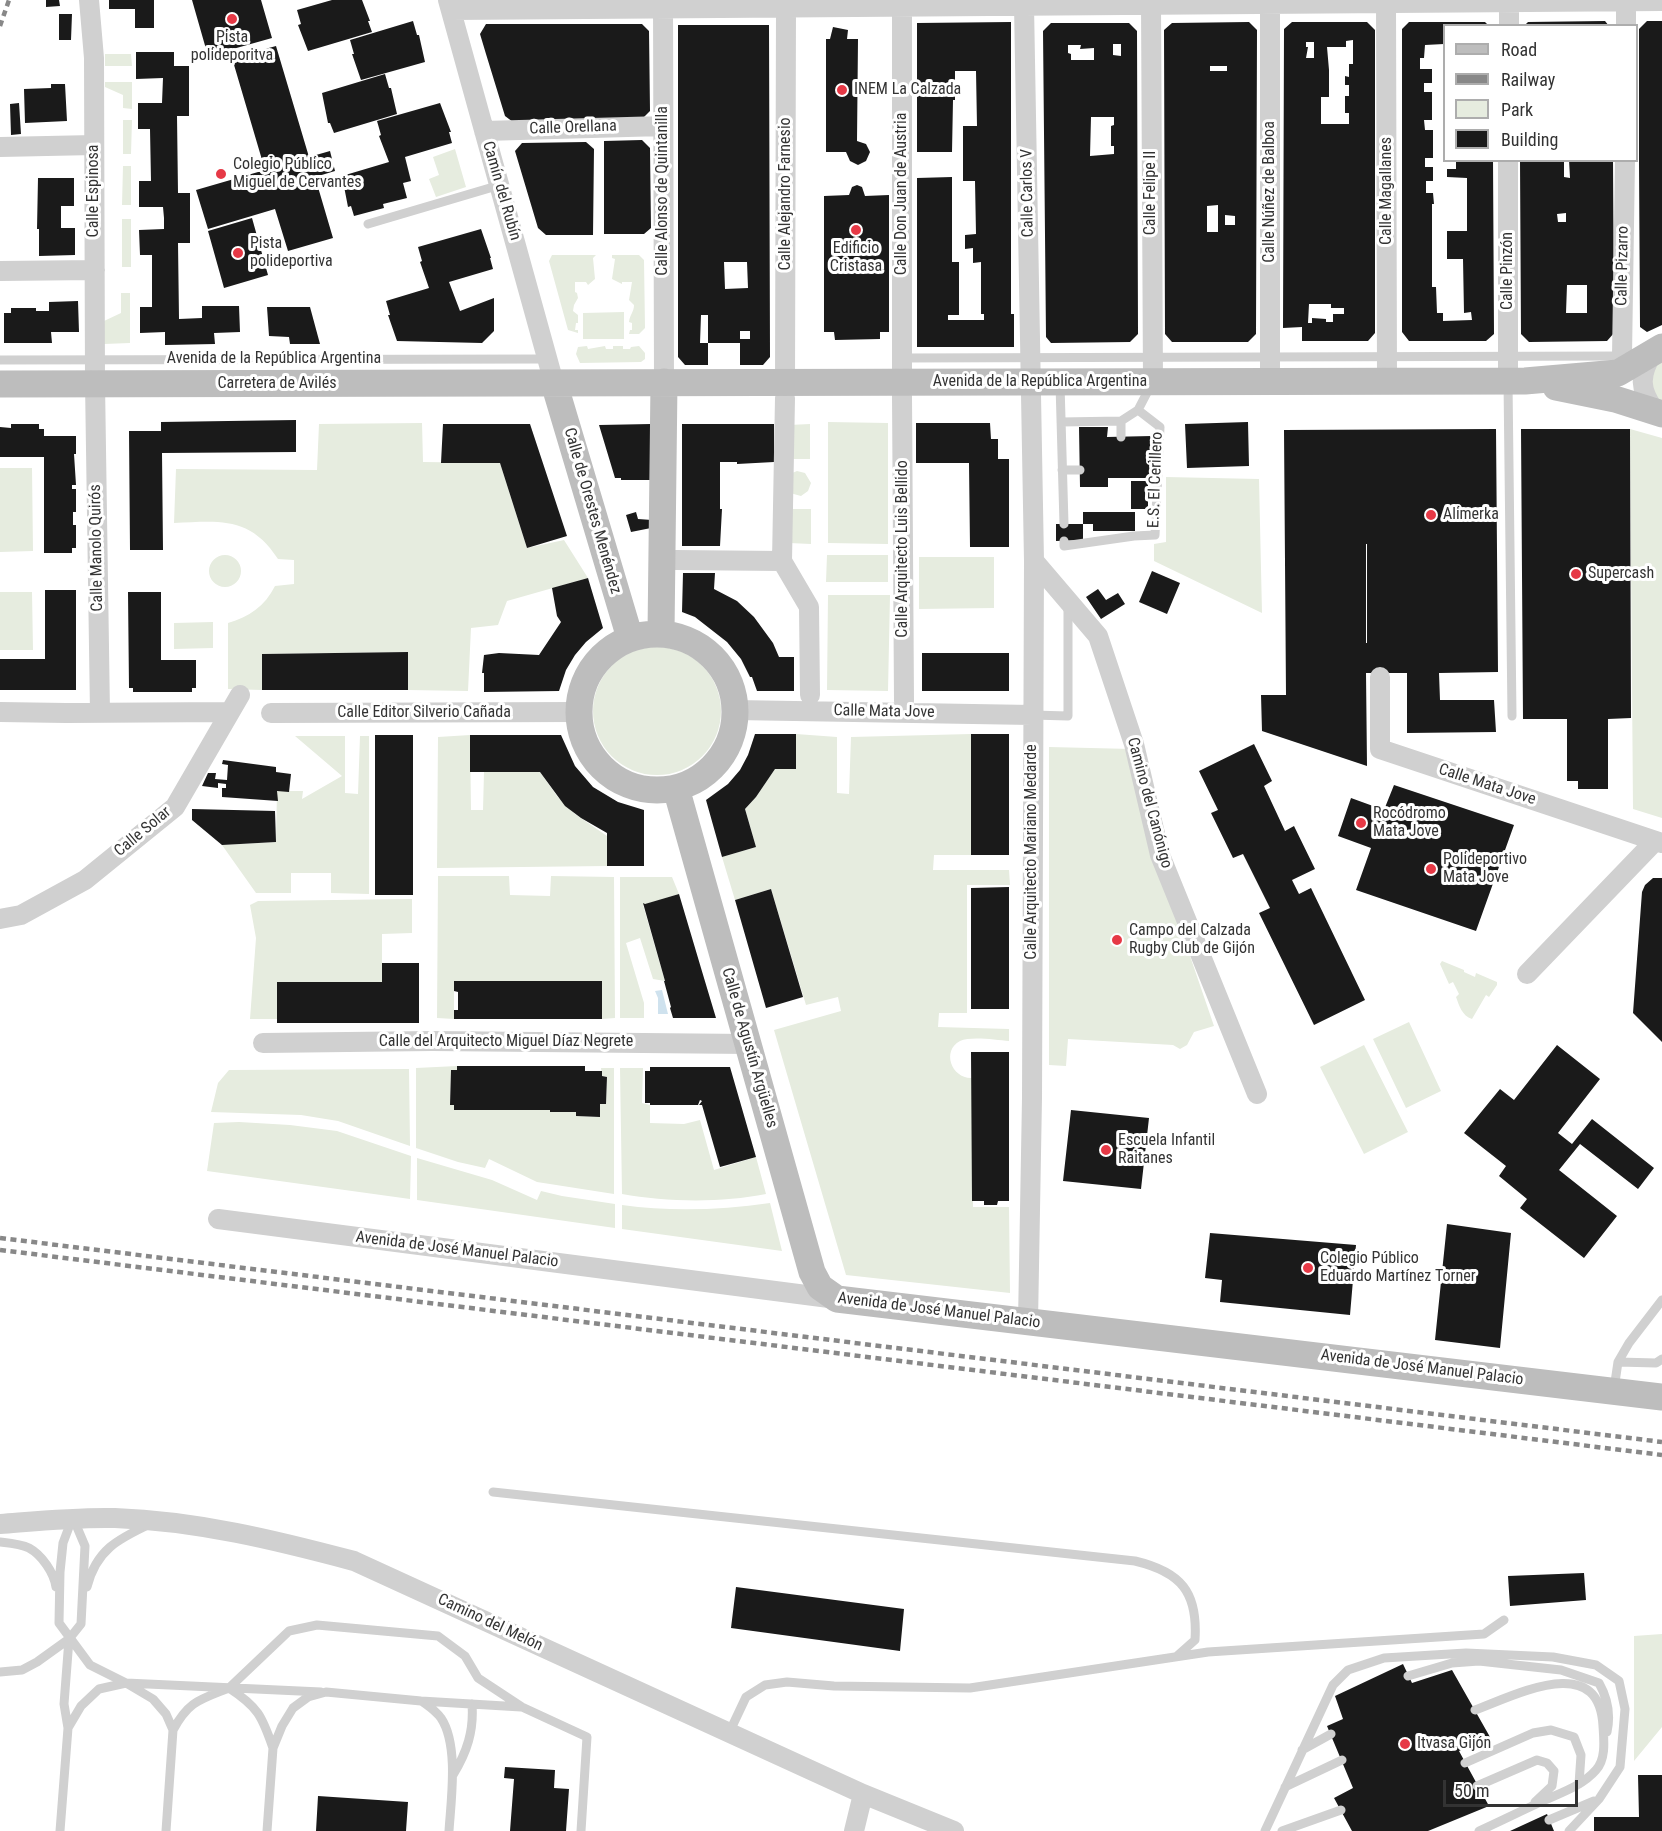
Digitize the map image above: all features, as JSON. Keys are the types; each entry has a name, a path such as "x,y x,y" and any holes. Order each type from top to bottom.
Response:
{"street":[{"path":"1626,0 1626,24"},
{"path":"449,5 663,4 786,7 1386,1 1662,1"},
{"name":"Calle Magallanes","path":"1386,1 1387,369"},
{"path":"1509,1 1509,24"},
{"name":"Calle Núñez de Balboa","path":"1269,369 1270,3"},
{"name":"Calle Alonso de Quintanilla","path":"663,4 664,382"},
{"name":"Calle Felipe II","path":"1150,4 1152,369"},
{"name":"Camín del Rubín","path":"449,5 551,371"},
{"name":"Calle Carlos V","path":"1024,5 1031,370"},
{"name":"Calle Don Juan de Austria","path":"902,6 902,378"},
{"name":"Calle Espinosa","path":"89,7 94,58 94,372"},
{"name":"Calle Alejandro Farnesio","path":"782,561 786,7"},
{"name":"Calle Orellana","path":"484,131 663,126"},
{"path":"0,147 94,145"},
{"name":"Calle Pinzón","path":"1508,162 1514,373"},
{"name":"Calle Pizarro","path":"1624,162 1643,354"},
{"path":"0,271 94,270"},
{"path":"1643,354 1645,366 1642,383 1646,398 1658,413"},
{"name":"Avenida de la República Argentina","path":"551,371 664,382 785,390 902,378 1031,370 1060,381 1152,369 1387,369 1514,373 1618,373 1643,354"},
{"name":"Calle Arquitecto Mariano Medarde","path":"1028,1322 1032,1087 1034,561 1031,370"},
{"name":"Carretera de Avilés","path":"0,384 94,372 303,385 551,371"},
{"name":"Calle de Orestes Menéndez","path":"551,371 630,638"},
{"name":"Calle Manolo Quirós","path":"94,372 100,712"},
{"name":"Avenida de la República Argentina","path":"1514,373 1615,399 1658,413"},
{"name":"Calle Arquitecto Luis Bellido","path":"902,378 904,701"},
{"path":"661,633 664,382"},
{"path":"675,560 782,561 808,607 810,695"},
{"name":"Camino del Canónigo","path":"1034,561 1098,636 1134,744 1160,855 1257,1094"},
{"path":"661,633 684,638 704,649 721,666 731,687 735,710 731,736 719,759 700,777 676,788 652,790 629,785 609,774 592,757 582,736 578,712 581,689 592,667 609,650 630,638 661,633"},
{"name":"Calle Mata Jove","path":"1380,677 1380,749 1659,842"},
{"name":"Calle Solar","path":"0,920 21,915 85,880 175,807 240,695"},
{"name":"Calle Mata Jove","path":"735,710 1032,715"},
{"path":"0,712 229,712"},
{"name":"Calle Editor Silverio Cañada","path":"271,713 578,712"},
{"name":"Calle de Agustín Argüelles","path":"676,788 812,1272 820,1287 837,1299"},
{"path":"1527,974 1659,842"},
{"name":"Calle del Arquitecto Miguel Díaz Negrete","path":"264,1043 444,1041 748,1044"},
{"name":"Avenida de José Manuel Palacio","path":"218,1219 837,1299 1662,1397"},
{"name":"Camino del Melón","path":"0,1524 73,1518 157,1521 206,1527 276,1540 354,1561 863,1794 954,1831"},
{"path":"854,1831 863,1794"}],"lane":[{"path":"368,224 500,185"},
{"path":"0,360 94,372"},
{"name":"Avenida de la República Argentina","path":"1031,370 1152,369"},
{"name":"E.S. El Cerillero","path":"1121,421 1138,410 1152,369"},
{"path":"1512,716 1514,373"},
{"path":"1060,381 1064,524"},
{"name":"E.S. El Cerillero","path":"1064,541 1064,546 1155,535 1160,428 1138,410"},
{"path":"1061,422 1121,421 1121,437"},
{"path":"1062,470 1080,470"},
{"path":"1032,715 1068,716 1068,601"},
{"path":"1614,1391 1618,1362 1629,1343 1662,1300"},
{"path":"1618,1362 1656,1363 1662,1359"},
{"path":"493,1492 1135,1561 1153,1565 1176,1577 1191,1597 1196,1619 1195,1640 1177,1656"},
{"path":"73,1518 63,1543 58,1623 90,1665 153,1699 166,1714 173,1730"},
{"path":"0,1672 22,1670 37,1662 69,1639 81,1624 85,1546 73,1518"},
{"path":"82,1607 89,1579 96,1563 109,1546 121,1537 157,1521"},
{"path":"0,1542 29,1548 45,1562 55,1580 59,1604"},
{"path":"729,1733 746,1697 765,1685 787,1682 834,1686 970,1688 1208,1652 1484,1634 1504,1620"},
{"path":"166,1831 173,1730 183,1712 199,1700 229,1688 289,1631 317,1625 438,1636 465,1656 478,1678 522,1707 587,1737 580,1831"},
{"path":"60,1831 68,1728 64,1704 69,1639"},
{"path":"1265,1831 1333,1685 1348,1670 1384,1658 1466,1653 1553,1657 1596,1665 1619,1681 1624,1709 1620,1767 1599,1799 1569,1831"},
{"path":"1408,1676 1452,1663 1479,1661 1561,1670 1599,1683 1607,1698 1610,1720 1604,1743"},
{"path":"1475,1710 1540,1686 1560,1682 1580,1685 1598,1699 1605,1749 1598,1769 1579,1784 1479,1831"},
{"path":"68,1728 81,1706 99,1689 126,1683 321,1692 522,1707"},
{"path":"229,1688 249,1701 262,1717 273,1748"},
{"path":"267,1831 273,1748 293,1708 308,1697 321,1692"},
{"path":"421,1701 434,1710 442,1720 451,1752 453,1775 449,1831"},
{"path":"453,1775 464,1757 471,1734 472,1704"},
{"path":"1465,1763 1533,1733 1551,1730 1574,1737 1581,1755 1579,1784"},
{"path":"1302,1750 1331,1734"},
{"path":"1285,1786 1342,1760"},
{"path":"1477,1786 1537,1760 1547,1763 1554,1771 1552,1786 1526,1809"},
{"path":"1549,1820 1599,1799"},
{"path":"1282,1831 1341,1810"}],"green space":[{"path":"105,54 131,54 132,66 105,66"},
{"path":"105,82 132,82 132,109 123,108 123,95 105,87"},
{"path":"123,120 132,120 131,154 123,154"},
{"path":"455,149 466,187 436,197 429,179 439,175 433,157"},
{"path":"123,166 131,166 131,205 122,205"},
{"path":"122,219 131,219 131,267 122,267"},
{"path":"552,255 596,255 593,258 595,279 588,285 586,282 575,282 575,292 578,298 573,311 578,315 575,330 578,330 578,333 568,330 549,261"},
{"path":"612,255 639,255 644,260 645,328 639,334 629,334 632,330 632,323 629,322 634,305 629,300 632,282 622,282 622,284 612,279 615,259"},
{"path":"121,293 130,293 130,343 104,344 104,321 121,313"},
{"path":"624,312 624,339 583,339 583,313"},
{"path":"587,346 588,349 605,346 606,349 613,349 613,346 623,346 623,349 630,349 639,346 645,353 645,359 641,362 580,363 576,354 578,347"},
{"path":"1662,359 1662,401 1653,391 1650,380 1654,369"},
{"path":"828,422 888,423 888,544 828,543"},
{"path":"422,423 423,462 500,463 527,548 564,540 588,578 507,601 498,625 471,628 468,691 408,690 407,652 262,654 262,690 228,689 228,623 256,610 275,586 294,584 294,560 278,559 256,535 233,524 174,523 176,469 317,470 319,424"},
{"path":"810,424 810,459 789,459 789,425"},
{"path":"1630,429 1662,438 1662,818 1633,809"},
{"path":"0,468 32,468 33,551 0,552"},
{"path":"797,471 805,473 811,483 808,491 801,496 790,493 790,474"},
{"path":"1166,477 1259,479 1262,613 1154,561 1154,544 1166,542"},
{"path":"789,509 811,509 811,544 789,543"},
{"path":"225,555 236,560 241,571 236,582 225,587 214,582 209,571 214,560"},
{"path":"827,555 888,555 888,582 826,582"},
{"path":"919,557 994,557 994,608 919,609"},
{"path":"0,592 32,592 33,650 0,650"},
{"path":"828,595 890,595 888,691 827,690"},
{"path":"213,622 213,648 174,649 174,623"},
{"path":"657,647 681,652 702,666 716,687 721,711 716,735 702,756 681,770 657,775 633,770 612,756 598,735 593,711 598,687 612,666 633,652"},
{"path":"796,734 837,737 837,793 849,794 851,737 971,734 971,855 934,855 933,870 1009,870 1010,885 967,885 967,1013 939,1013 938,1027 1009,1029 1009,1041 970,1039 960,1041 954,1046 950,1057 951,1064 959,1074 972,1078 973,1207 1009,1207 1010,1293 846,1275 774,1030 841,1011 838,997 806,1005 771,889 735,900 722,857 756,847 745,809 775,769 796,769"},
{"path":"470,735 471,810 483,810 484,772 540,772 557,796 575,814 607,836 607,866 437,868 438,737"},
{"path":"295,736 345,736 345,793 358,794 360,736 369,736 369,894 331,893 331,873 291,873 291,893 256,893 222,845 276,842 277,791 303,791 302,799 342,776"},
{"name":"Campo del Calzada Rugby Club de Gijón","path":"1049,747 1132,749 1155,854 1214,1026 1194,1032 1187,1045 1180,1049 1173,1045 1068,1039 1066,1066 1049,1065"},
{"path":"438,876 509,876 510,895 550,896 551,876 614,877 615,1018 602,1019 602,981 454,981 454,1019 437,1018"},
{"path":"620,877 672,877 679,894 643,905 665,981 653,979 640,938 626,943 644,1003 644,1018 620,1018"},
{"path":"412,899 412,933 382,934 382,982 277,1019 250,1019 256,938 250,905 258,901"},
{"path":"1442,961 1475,977 1476,973 1497,982 1489,997 1486,995 1472,1019 1461,1010 1456,997 1459,994 1453,982 1449,984 1440,964"},
{"path":"1409,1022 1441,1091 1406,1108 1373,1039"},
{"path":"1364,1045 1408,1132 1364,1154 1320,1067"},
{"path":"457,1066 457,1070 451,1071 450,1104 454,1105 455,1110 550,1110 550,1112 576,1112 577,1116 599,1117 600,1104 606,1104 607,1077 602,1076 601,1068 614,1068 614,1194 537,1182 489,1159 485,1168 416,1148 416,1068"},
{"path":"620,1068 643,1068 642,1103 650,1105 650,1123 684,1124 700,1120 714,1170 756,1157 766,1194 731,1199 694,1200 657,1199 622,1194"},
{"path":"409,1069 410,1146 338,1121 301,1115 211,1112 218,1083 229,1070"},
{"path":"239,1122 337,1131 411,1156 410,1199 207,1171 214,1123"},
{"path":"417,1158 492,1180 537,1200 541,1191 615,1204 615,1228 417,1200"},
{"path":"770,1203 782,1251 622,1229 622,1205 659,1209 696,1209"},
{"path":"1662,1634 1662,1727 1634,1761 1634,1636"}],"water":[{"path":"662,990 668,1014 658,1014 658,998 655,991"}],"building":[{"path":"46,0 59,0 60,6 46,7"},
{"path":"109,0 154,0 154,28 135,28 135,9 109,9"},
{"name":"Pista polideporitva","path":"192,0 261,0 272,38 208,56"},
{"path":"332,0 362,0 372,32 308,51 298,25 301,24 297,10"},
{"path":"59,14 72,14 71,40 59,40"},
{"path":"413,21 417,35 419,35 425,62 361,80 350,40"},
{"path":"1605,21 1607,24 1526,24 1528,22"},
{"path":"1647,21 1662,21 1662,325 1647,332 1640,327 1639,29"},
{"path":"1011,22 1011,314 1014,314 1014,347 917,347 917,178 952,177 952,262 959,262 959,315 948,315 948,320 984,320 984,314 981,314 981,262 973,263 973,248 965,249 965,235 976,234 975,181 963,181 963,126 977,126 976,71 955,71 952,152 917,152 917,23"},
{"path":"1249,22 1257,30 1256,334 1248,342 1172,342 1165,334 1164,30 1172,23","holes":["1210,66 1227,66 1227,71 1210,71","1218,205 1218,232 1207,232 1207,206","1225,215 1235,216 1235,225 1225,225"]},
{"path":"1292,22 1367,22 1375,30 1375,333 1368,341 1302,341 1302,327 1283,328 1284,29","holes":["1353,40 1353,64 1349,64 1349,77 1345,76 1345,85 1349,85 1349,96 1345,96 1345,113 1349,113 1349,124 1321,124 1321,97 1329,97 1327,47 1346,47 1346,41","1306,42 1314,42 1314,58 1306,58 1308,47 1306,47","1309,304 1331,304 1331,308 1344,308 1344,314 1333,314 1333,322 1312,318 1312,323 1308,323"]},
{"path":"1409,22 1485,22 1487,24 1443,24 1443,44 1425,45 1424,58 1420,58 1420,69 1432,69 1432,83 1424,83 1424,92 1432,92 1432,120 1424,120 1425,130 1433,130 1433,158 1425,158 1425,167 1433,167 1433,181 1426,181 1426,193 1433,193 1432,287 1436,287 1437,313 1443,313 1443,321 1472,320 1471,312 1464,313 1463,259 1447,259 1447,231 1467,231 1467,178 1447,177 1447,169 1456,169 1456,162 1493,162 1494,334 1486,341 1409,341 1402,332 1402,29"},
{"path":"1051,23 1129,23 1137,31 1138,334 1130,342 1051,343 1046,337 1043,31","holes":["1113,44 1121,44 1121,56 1113,55","1068,45 1081,45 1080,49 1094,48 1094,60 1071,60 1071,54 1068,53","1091,117 1114,117 1114,125 1111,126 1111,146 1114,146 1114,154 1090,156"]},
{"path":"486,24 642,24 649,31 650,111 642,119 513,122 505,116 480,34"},
{"path":"678,25 769,25 770,357 763,365 740,365 740,343 708,343 708,365 685,365 678,357","holes":["724,262 747,262 748,288 725,289","701,315 708,315 708,343 700,343","740,331 750,331 750,339 740,339"]},
{"name":"INEM La Calzada","path":"833,27 848,30 847,39 858,39 857,141 866,144 870,152 866,161 858,165 850,161 846,152 826,152 826,39 830,39"},
{"path":"276,46 309,157 330,151 335,171 315,177 333,238 288,251 275,209 208,229 196,190 265,170 232,58"},
{"path":"136,52 174,52 174,66 189,66 189,116 177,116 178,193 190,193 190,243 178,243 179,319 202,318 202,306 239,306 240,332 214,333 215,344 165,345 165,332 140,333 140,307 152,307 152,255 140,255 139,230 164,229 164,218 163,207 139,207 139,181 151,181 150,129 138,129 138,103 162,103 163,78 136,79"},
{"path":"385,74 397,114 334,133 328,123 322,93"},
{"path":"51,84 65,84 67,121 25,123 24,89 51,88"},
{"path":"19,103 21,134 11,135 10,104"},
{"path":"440,103 451,132 449,132 452,143 405,157 411,181 403,183 407,198 383,204 384,208 354,216 351,206 348,207 342,176 389,162 379,136 381,135 377,121"},
{"path":"642,140 650,148 651,228 644,234 604,234 604,141"},
{"path":"586,142 594,149 593,235 546,235 538,228 515,151 522,143"},
{"path":"1520,162 1564,162 1564,177 1570,178 1569,162 1613,162 1614,333 1607,341 1529,342 1521,334","holes":["1566,213 1566,222 1558,222 1557,214","1567,285 1587,285 1587,313 1566,313"]},
{"path":"38,178 74,178 74,206 61,206 61,228 75,228 75,255 39,256"},
{"name":"Edificio Cristasa","path":"857,185 862,187 865,196 889,195 889,332 880,332 880,339 835,340 834,332 824,332 824,196 849,195 852,187"},
{"name":"Pista polideportiva","path":"252,218 268,275 224,288 208,231"},
{"path":"481,229 493,269 449,282 460,311 494,298 494,331 482,343 397,341 386,301 429,288 420,262 422,261 418,247"},
{"path":"78,301 79,332 51,332 52,343 4,343 4,313 11,313 11,308 36,308 36,311 49,311 49,302"},
{"path":"267,307 310,307 320,344 290,344 289,337 269,336"},
{"path":"296,420 296,452 162,453 163,550 130,550 129,431 161,431 161,422"},
{"path":"1248,422 1249,466 1187,468 1185,424"},
{"path":"916,423 990,423 991,439 998,439 998,459 1009,459 1009,547 970,547 969,463 916,463"},
{"path":"11,424 39,424 39,429 44,429 44,436 76,436 76,454 74,454 76,485 72,485 72,489 76,489 76,512 73,512 73,525 76,525 76,548 72,548 72,553 44,553 44,457 0,457 0,427 11,428"},
{"path":"443,424 530,424 567,536 527,548 500,463 441,463"},
{"path":"651,424 651,480 615,478 599,425"},
{"path":"682,424 774,424 774,462 737,464 737,462 720,462 720,509 722,509 720,546 682,546"},
{"path":"1079,427 1108,427 1107,437 1152,436 1153,478 1108,478 1108,487 1080,487"},
{"path":"1496,429 1498,672 1439,673 1440,700 1494,700 1496,732 1407,733 1407,673 1366,673 1367,766 1262,731 1261,695 1286,695 1284,430","holes":["1366,544 1367,643 1366,643"]},
{"name":"Supercash","path":"1521,429 1630,429 1631,718 1608,719 1608,789 1578,789 1578,781 1567,781 1567,719 1523,719"},
{"path":"1131,481 1148,481 1148,509 1131,509"},
{"path":"636,512 638,519 652,520 651,528 631,532 626,515"},
{"path":"1083,512 1135,512 1135,531 1093,531 1093,524 1083,524"},
{"path":"1056,524 1083,524 1083,540 1056,541"},
{"path":"1152,571 1180,583 1167,614 1139,602"},
{"path":"683,573 715,573 714,589 737,601 754,617 773,643 779,657 794,657 794,691 757,691 741,659 727,642 695,617 682,612"},
{"path":"588,578 603,628 575,655 566,670 559,691 484,692 484,673 482,673 484,655 499,653 539,655 561,622 557,616 552,588"},
{"path":"1098,589 1106,600 1118,593 1125,604 1101,619 1086,597"},
{"path":"45,590 76,590 76,690 0,690 0,659 45,659"},
{"path":"128,592 161,592 161,660 196,660 196,688 192,688 192,692 133,692 133,688 129,688"},
{"path":"408,652 408,690 262,690 262,654"},
{"path":"922,653 1009,653 1009,691 922,691"},
{"path":"755,734 796,734 796,769 775,769 745,809 756,847 722,857 706,800 728,784 740,770"},
{"path":"971,734 1009,734 1009,855 971,855"},
{"path":"375,735 413,735 413,895 375,895"},
{"path":"470,735 561,735 575,766 593,787 618,802 644,810 644,866 607,866 607,833 565,806 540,772 470,772"},
{"path":"1254,744 1272,781 1264,786 1285,831 1294,826 1315,869 1292,880 1299,894 1311,888 1365,1000 1314,1025 1259,913 1270,908 1243,854 1233,858 1211,813 1218,810 1199,771"},
{"path":"223,760 276,767 276,772 291,774 289,792 277,791 278,801 222,797 222,788 226,788 226,784 218,783 218,788 202,786 208,773 216,773 215,779 227,780 228,765 222,764"},
{"name":"Polideportivo Mata Jove","path":"1394,785 1514,825 1476,931 1356,890 1371,848 1338,836 1351,798 1384,810"},
{"path":"192,809 275,811 276,842 222,845 192,820"},
{"path":"1653,878 1662,878 1662,1042 1633,1013 1642,892 1645,885"},
{"path":"1009,887 1009,1009 971,1009 971,888"},
{"path":"771,889 803,997 766,1008 735,900"},
{"path":"679,894 716,1018 673,1018 670,1008 665,981 643,903"},
{"path":"382,963 419,963 419,1023 277,1023 277,982 382,982"},
{"path":"454,981 602,981 602,1019 454,1019 454,1010 458,1010 458,992 454,991"},
{"path":"1557,1045 1600,1079 1558,1133 1572,1144 1592,1119 1654,1168 1638,1189 1580,1144 1559,1170 1617,1216 1584,1258 1520,1208 1527,1199 1499,1176 1506,1166 1464,1133 1500,1089 1514,1100"},
{"path":"971,1052 1009,1052 1009,1201 998,1201 997,1205 984,1205 984,1201 972,1201"},
{"path":"457,1066 585,1066 585,1071 602,1071 602,1076 607,1077 606,1104 600,1104 600,1117 576,1116 576,1112 550,1112 550,1110 454,1110 454,1105 450,1105 451,1070 457,1070"},
{"path":"650,1067 730,1067 756,1157 720,1167 702,1105 699,1105 702,1101 700,1100 698,1105 650,1105 650,1103 645,1103 645,1071 650,1071"},
{"name":"Escuela Infantil Raitanes","path":"1071,1110 1149,1118 1141,1189 1063,1181"},
{"path":"1447,1224 1511,1233 1500,1348 1435,1340"},
{"path":"1210,1233 1356,1245 1350,1315 1220,1302 1222,1280 1205,1278"},
{"path":"1584,1573 1586,1600 1510,1606 1508,1576"},
{"path":"736,1587 904,1609 900,1651 731,1628"},
{"name":"Itvasa Gijón","path":"1403,1664 1412,1683 1452,1670 1490,1737 1459,1751 1489,1806 1428,1831 1352,1831 1334,1798 1353,1788 1327,1726 1343,1719 1335,1696"},
{"path":"505,1767 555,1770 554,1788 569,1789 566,1831 510,1831 514,1779 504,1778"},
{"path":"1638,1775 1662,1775 1662,1831 1594,1831 1594,1817 1639,1817"},
{"path":"318,1796 408,1802 406,1831 316,1831"},
{"path":"1547,1814 1554,1831 1510,1831"}],"railway":[{"path":"0,26 9,0"},
{"path":"0,1238 1662,1442"},
{"path":"0,1250 1662,1455"}],"place":[{"name":"Pista polideporitva","path":"232,19"},
{"name":"INEM La Calzada","path":"842,90"},
{"name":"Colegio Público Miguel de Cervantes","path":"221,174"},
{"name":"Edificio Cristasa","path":"856,230"},
{"name":"Pista polideportiva","path":"238,253"},
{"name":"Alimerka","path":"1431,515"},
{"name":"Supercash","path":"1576,574"},
{"name":"Rocódromo Mata Jove","path":"1361,823"},
{"name":"Polideportivo Mata Jove","path":"1431,869"},
{"name":"Campo del Calzada Rugby Club de Gijón","path":"1117,940"},
{"name":"Escuela Infantil Raitanes","path":"1106,1150"},
{"name":"Colegio Público Eduardo Martínez Torner","path":"1308,1268"},
{"name":"Itvasa Gijón","path":"1405,1744"}]}
